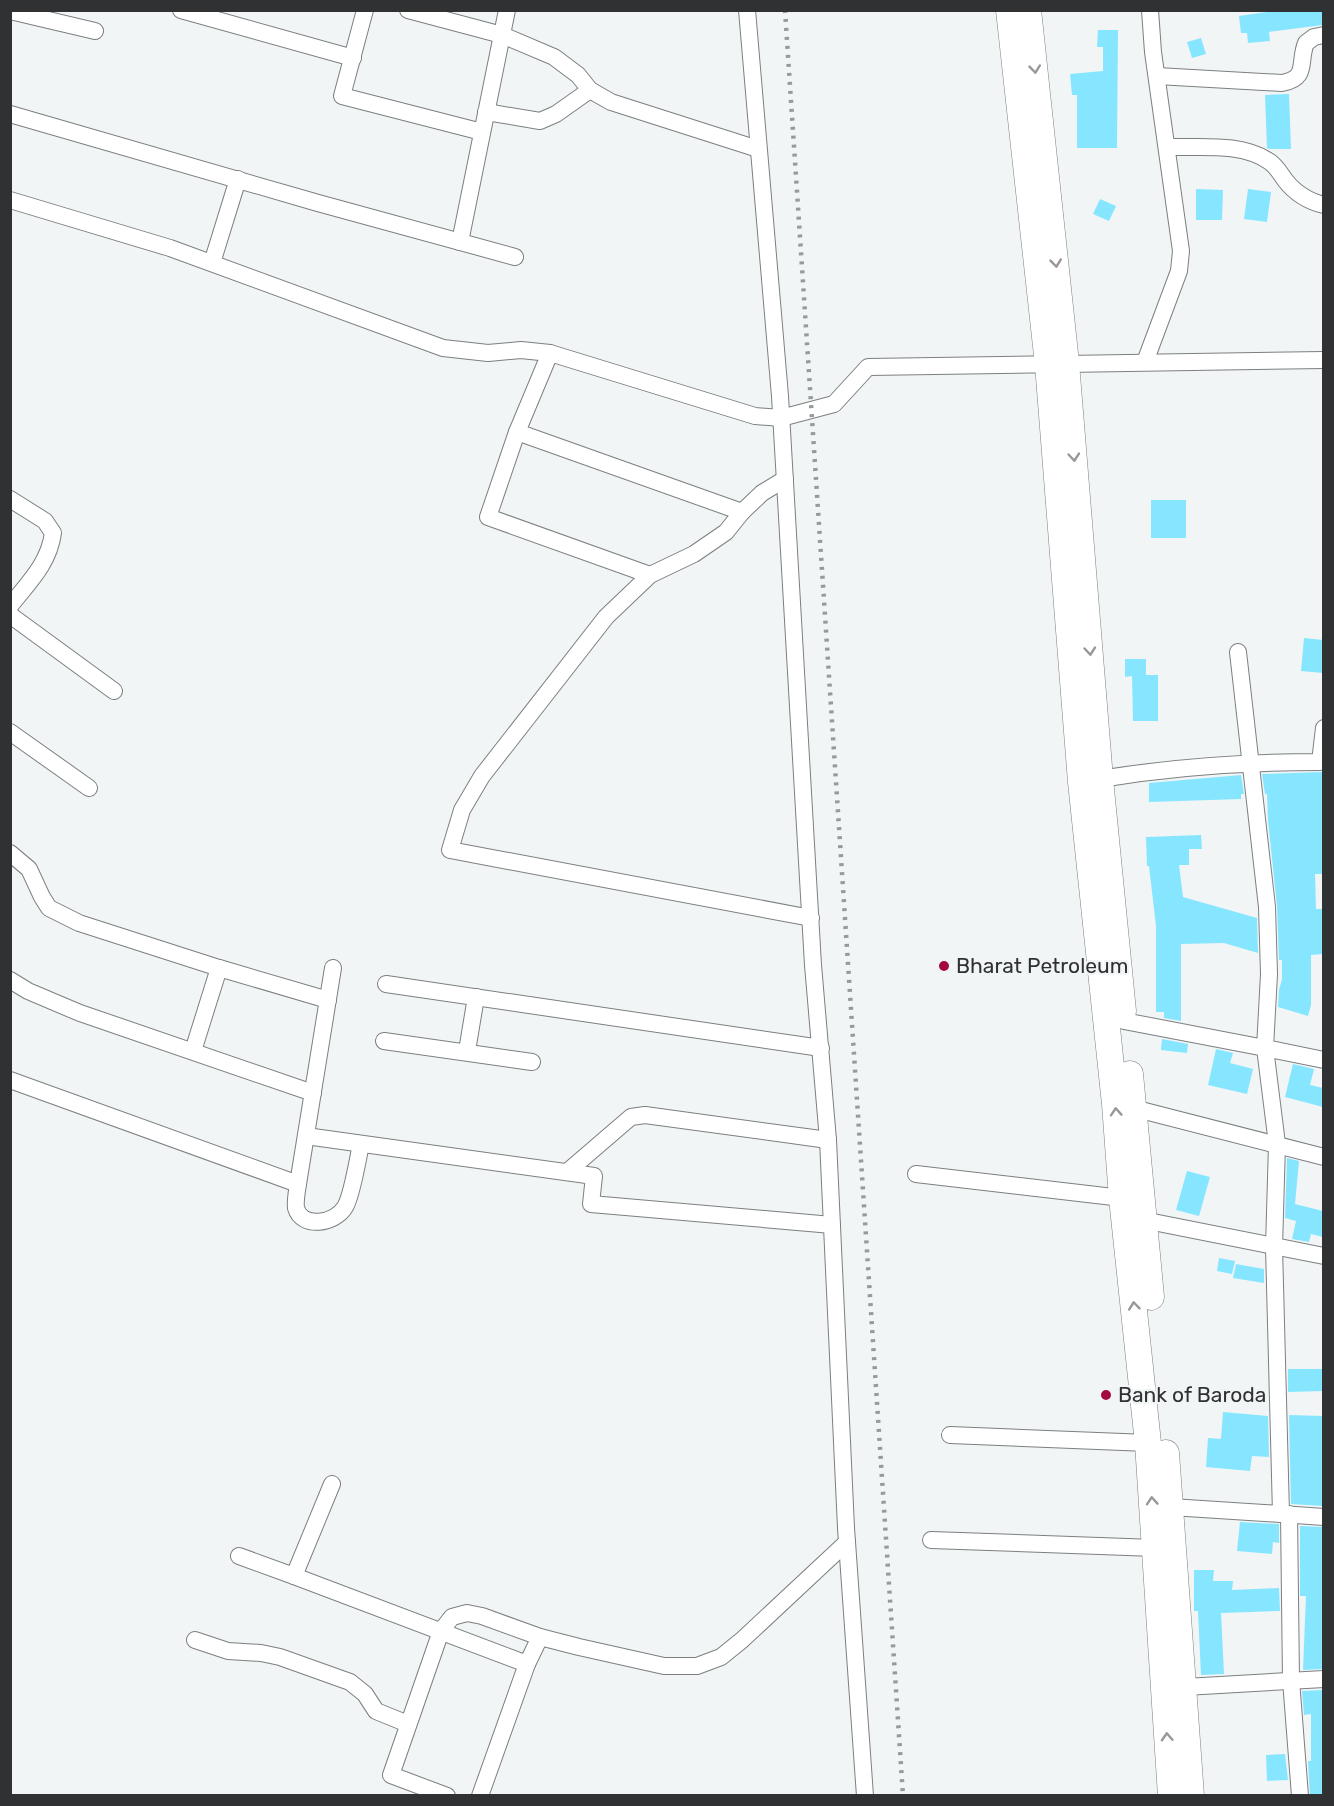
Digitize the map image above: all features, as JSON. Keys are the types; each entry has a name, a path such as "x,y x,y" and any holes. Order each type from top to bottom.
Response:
{"main road":[{"path":"1009,10 1057,363 1081,783 1148,1443 1171,1796"},
{"path":"1028,10 1057,363 1134,1108 1171,1507 1191,1796"}],"street":[{"path":"10,10 95,31"},
{"path":"180,10 353,58"},
{"path":"365,10 342,96 482,132"},
{"path":"408,10 502,34 554,57 578,75 590,90 611,102 759,149"},
{"path":"460,242 507,10"},
{"path":"747,10 785,478 811,918 828,1140 847,1542 865,1796"},
{"path":"1145,362 1181,262 1150,10"},
{"path":"1157,76 1282,83 1293,81 1300,74 1306,43 1314,37 1323,35"},
{"path":"486,112 540,121 556,114 590,90"},
{"path":"10,114 515,257"},
{"path":"1168,147 1237,149 1256,154 1277,168 1297,193 1307,200 1323,205"},
{"path":"212,263 238,179"},
{"path":"10,200 170,248 443,348 488,353 521,350 550,353 755,416 781,418 834,404 868,367 1323,360"},
{"path":"550,353 517,432 488,517 650,575"},
{"path":"517,432 742,512"},
{"path":"785,478 762,492 726,532 694,554 650,575 606,617 482,776 462,810 450,850 811,918"},
{"path":"10,499 45,521 53,533 50,551 38,571 10,606"},
{"path":"10,615 114,691"},
{"path":"1238,652 1267,908 1269,974 1265,1048 1277,1144 1274,1247 1291,1680 1300,1796"},
{"path":"1100,779 1147,771 1250,762 1322,762 1323,728"},
{"path":"10,732 89,788"},
{"path":"10,853 29,869 49,908 79,923 328,1000"},
{"path":"193,1051 219,968"},
{"path":"333,968 298,1184 296,1207 301,1215 312,1221 326,1222 339,1216 347,1204 361,1144"},
{"path":"10,980 28,991 80,1013 313,1093"},
{"path":"386,984 821,1048"},
{"path":"467,1051 476,997"},
{"path":"1124,1021 1323,1060"},
{"path":"384,1041 532,1062"},
{"path":"10,1080 298,1184"},
{"path":"1134,1108 1323,1157"},
{"path":"567,1172 631,1116 645,1115 828,1140"},
{"path":"306,1136 594,1176 591,1204 832,1225"},
{"path":"916,1174 1122,1198"},
{"path":"1143,1220 1323,1256"},
{"path":"950,1436 1148,1443"},
{"path":"294,1576 332,1484"},
{"path":"1171,1507 1323,1517"},
{"path":"931,1540 1155,1548"},
{"path":"447,1796 391,1774 441,1631 452,1617 467,1613 482,1616 540,1637 664,1666 698,1666 721,1657 742,1640 847,1542"},
{"path":"239,1556 527,1664"},
{"path":"480,1796 527,1664 540,1637"},
{"path":"195,1640 228,1651 280,1657 350,1682 365,1694 376,1711 408,1724"},
{"path":"1185,1687 1323,1679"}],"building":[{"path":"1281,10 1323,10 1323,25 1269,32 1270,41 1248,43 1247,33 1241,33 1239,16"},
{"path":"1098,30 1118,30 1117,148 1077,148 1077,95 1072,95 1070,74 1103,71 1103,47 1097,47"},
{"path":"1201,38 1206,54 1192,58 1187,42"},
{"path":"1289,94 1291,149 1269,149 1267,148 1265,95"},
{"path":"1196,189 1223,190 1222,220 1196,220"},
{"path":"1248,189 1271,192 1267,222 1244,219"},
{"path":"1100,199 1116,206 1109,221 1093,214"},
{"path":"1151,500 1186,500 1186,538 1151,538"},
{"path":"1304,638 1323,640 1323,673 1301,671"},
{"path":"1125,659 1146,659 1146,675 1158,675 1158,721 1133,721 1132,676 1125,677"},
{"path":"1323,772 1323,874 1315,874 1316,909 1323,909 1323,954 1311,955 1311,1005 1308,1016 1278,1007 1282,960 1279,960 1277,906 1267,794 1265,794 1262,774"},
{"path":"1241,775 1244,794 1241,794 1241,799 1149,802 1149,783"},
{"path":"1201,835 1202,849 1189,849 1189,865 1179,865 1183,897 1257,918 1258,953 1224,943 1181,944 1181,1021 1164,1018 1164,1012 1156,1012 1156,926 1149,866 1147,866 1146,837"},
{"path":"1162,1039 1188,1044 1187,1053 1161,1050"},
{"path":"1216,1049 1233,1053 1230,1063 1253,1069 1247,1094 1208,1085"},
{"path":"1293,1064 1314,1069 1310,1085 1323,1088 1323,1107 1285,1097"},
{"path":"1287,1158 1299,1161 1295,1204 1323,1211 1323,1237 1311,1234 1309,1242 1292,1239 1296,1221 1285,1218"},
{"path":"1187,1171 1210,1177 1199,1216 1176,1210"},
{"path":"1219,1258 1235,1261 1232,1274 1217,1271"},
{"path":"1236,1264 1264,1269 1264,1283 1233,1278"},
{"path":"1288,1369 1323,1369 1323,1391 1288,1392"},
{"path":"1223,1412 1268,1416 1269,1457 1252,1456 1250,1471 1206,1467 1208,1438 1221,1439"},
{"path":"1289,1415 1323,1416 1323,1506 1291,1504"},
{"path":"1240,1522 1279,1524 1279,1543 1273,1542 1272,1554 1237,1551"},
{"path":"1300,1526 1323,1527 1323,1669 1303,1670 1306,1596 1300,1596"},
{"path":"1194,1570 1214,1570 1213,1581 1233,1581 1232,1590 1279,1588 1280,1611 1221,1613 1224,1674 1201,1675 1198,1611 1194,1611"},
{"path":"1323,1690 1323,1796 1310,1796 1308,1761 1311,1761 1311,1714 1304,1715 1302,1691"},
{"path":"1285,1754 1288,1780 1267,1781 1266,1755"}],"railway":[{"path":"785,10 903,1796"}],"place":[{"name":"Bharat Petroleum","path":"944,966"},
{"name":"Bank of Baroda","path":"1106,1395"}]}
